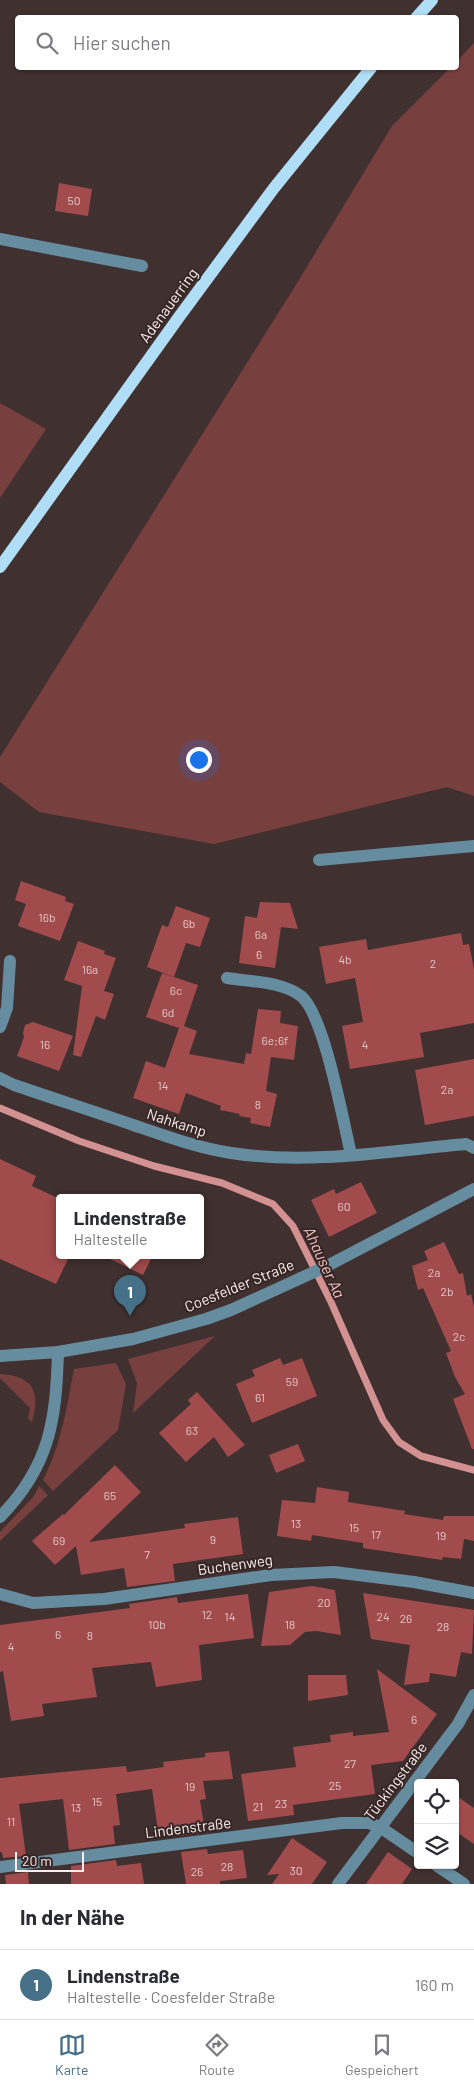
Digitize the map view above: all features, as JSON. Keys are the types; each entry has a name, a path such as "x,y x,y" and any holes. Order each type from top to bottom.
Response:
{"main road":[{"path":"419,15 432,0"},
{"name":"Adenauerring","path":"0,567 274,188 369,70"}],"street":[{"path":"0,239 142,266"},
{"path":"319,860 474,846"},
{"path":"0,1027 7,1008 10,961"},
{"path":"228,978 280,986 299,995 309,1004 324,1041 351,1154"},
{"name":"Nahkamp","path":"0,1078 23,1088 205,1149 262,1157 318,1157 466,1144 474,1148"},
{"name":"Coesfelder Straße","path":"0,1356 58,1352 157,1333 206,1319 231,1310 325,1267 474,1189"},
{"path":"0,1517 33,1476 43,1454 52,1425 57,1397 58,1352"},
{"name":"Buchenweg","path":"0,1594 33,1602 104,1599 271,1575 334,1572 474,1593"},
{"name":"Tückingstraße","path":"338,1884 458,1724 474,1694"},
{"name":"Lindenstraße","path":"0,1867 342,1823 370,1823 380,1827"},
{"path":"380,1827 414,1850"},
{"path":"442,1869 464,1884"}],"shaded area":[{"path":"474,43 474,796 447,787 214,844 39,812 0,782 0,757 294,288 392,126 448,70 459,70 459,59"},
{"path":"0,403 46,429 0,498"},
{"path":"215,1336 133,1413 137,1383 128,1359"},
{"path":"116,1363 126,1384 118,1430 53,1491 43,1480 59,1440 74,1369"},
{"path":"0,1374 20,1378 32,1387 35,1394 35,1411 32,1422 28,1418 30,1408 0,1378"},
{"path":"39,1486 48,1495 0,1541 0,1532 34,1496"}],"building":[{"path":"59,183 92,189 88,216 55,211"},
{"path":"21,881 66,897 65,901 74,904 60,941 18,926 26,904 15,900"},
{"path":"260,902 290,903 298,929 281,927 275,968 239,963 245,916 257,918"},
{"path":"176,906 210,918 200,947 186,943 174,977 147,967 162,925 168,927"},
{"path":"461,933 463,945 469,944 474,969 474,1023 420,1033 424,1057 350,1069 342,1026 363,1022 355,978 326,984 319,947 366,939 368,950"},
{"path":"78,941 105,951 104,954 116,958 104,991 114,994 105,1020 96,1016 81,1057 73,1055 82,986 64,980"},
{"path":"162,973 198,985 184,1026 197,1031 189,1054 244,1064 246,1053 251,1054 258,1009 281,1011 280,1023 298,1026 294,1060 271,1057 266,1091 277,1094 270,1127 250,1123 251,1118 220,1110 221,1106 186,1093 179,1114 133,1098 146,1061 165,1068 179,1028 146,1017"},
{"path":"33,1022 73,1036 59,1071 17,1056 24,1037 25,1025"},
{"path":"474,1059 474,1116 425,1125 415,1070"},
{"path":"0,1159 36,1176 32,1186 56,1197 56,1259 68,1259 56,1284 0,1259"},
{"path":"361,1182 377,1213 329,1237 311,1200 334,1189 336,1194"},
{"path":"444,1242 459,1274 463,1273 467,1296 471,1294 474,1307 474,1449 472,1449 453,1399 465,1394 455,1377 446,1353 451,1351 423,1288 418,1290 412,1266 428,1260 424,1251"},
{"path":"110,1259 151,1259 143,1275"},
{"path":"280,1358 283,1365 302,1358 317,1396 252,1423 236,1384 255,1376 252,1370"},
{"path":"197,1392 245,1445 228,1457 214,1437 186,1462 159,1433 191,1404 188,1400"},
{"path":"298,1444 305,1461 276,1473 269,1455"},
{"path":"115,1465 141,1492 89,1542 185,1528 184,1524 238,1517 243,1554 173,1564 175,1581 127,1587 124,1568 81,1575 76,1546 55,1565 32,1541 64,1515"},
{"path":"317,1487 349,1492 348,1502 405,1511 404,1514 443,1520 444,1516 474,1516 474,1541 464,1539 461,1559 443,1557 442,1560 363,1548 363,1543 312,1535 311,1541 277,1536 282,1500 315,1503"},
{"path":"312,1586 335,1590 341,1635 316,1631 305,1632 290,1645 261,1646 269,1592"},
{"path":"363,1593 474,1610 472,1654 461,1652 456,1677 430,1673 429,1682 404,1685 410,1645 371,1639"},
{"path":"248,1594 254,1638 199,1645 202,1680 156,1687 151,1662 92,1668 97,1697 42,1704 44,1716 11,1721 3,1671 0,1672 0,1625 130,1608 129,1604 177,1597 178,1603"},
{"path":"377,1669 437,1714 403,1761 371,1765 375,1794 293,1805 294,1815 248,1821 241,1774 296,1767 293,1747 331,1742 330,1735 353,1732 353,1736 389,1732"},
{"path":"308,1675 346,1675 348,1695 308,1701"},
{"path":"229,1751 233,1779 203,1781 206,1799 200,1800 205,1832 179,1836 178,1829 158,1831 152,1789 116,1794 120,1825 113,1826 115,1844 69,1850 63,1799 19,1804 26,1856 3,1858 2,1852 0,1852 0,1778 126,1766 127,1772 164,1767 163,1762 205,1757 205,1753"},
{"path":"459,1798 474,1808 474,1844 459,1834"},
{"path":"292,1838 327,1862 312,1884 272,1884 279,1874 267,1875"},
{"path":"207,1849 208,1854 243,1850 247,1878 220,1881 220,1884 186,1884 181,1852"},
{"path":"388,1852 412,1869 402,1884 366,1884"},
{"path":"116,1860 117,1866 141,1863 144,1884 71,1884 71,1866"},
{"path":"28,1872 29,1884 6,1884 5,1875"}],"waterway":[{"name":"Ahauser Aa","path":"0,1108 79,1141 154,1166 222,1183 273,1204 293,1226 331,1302 383,1420 399,1442 421,1456 474,1470"}],"place":[{"name":"Lindenstraße","path":"130,1316"}]}
